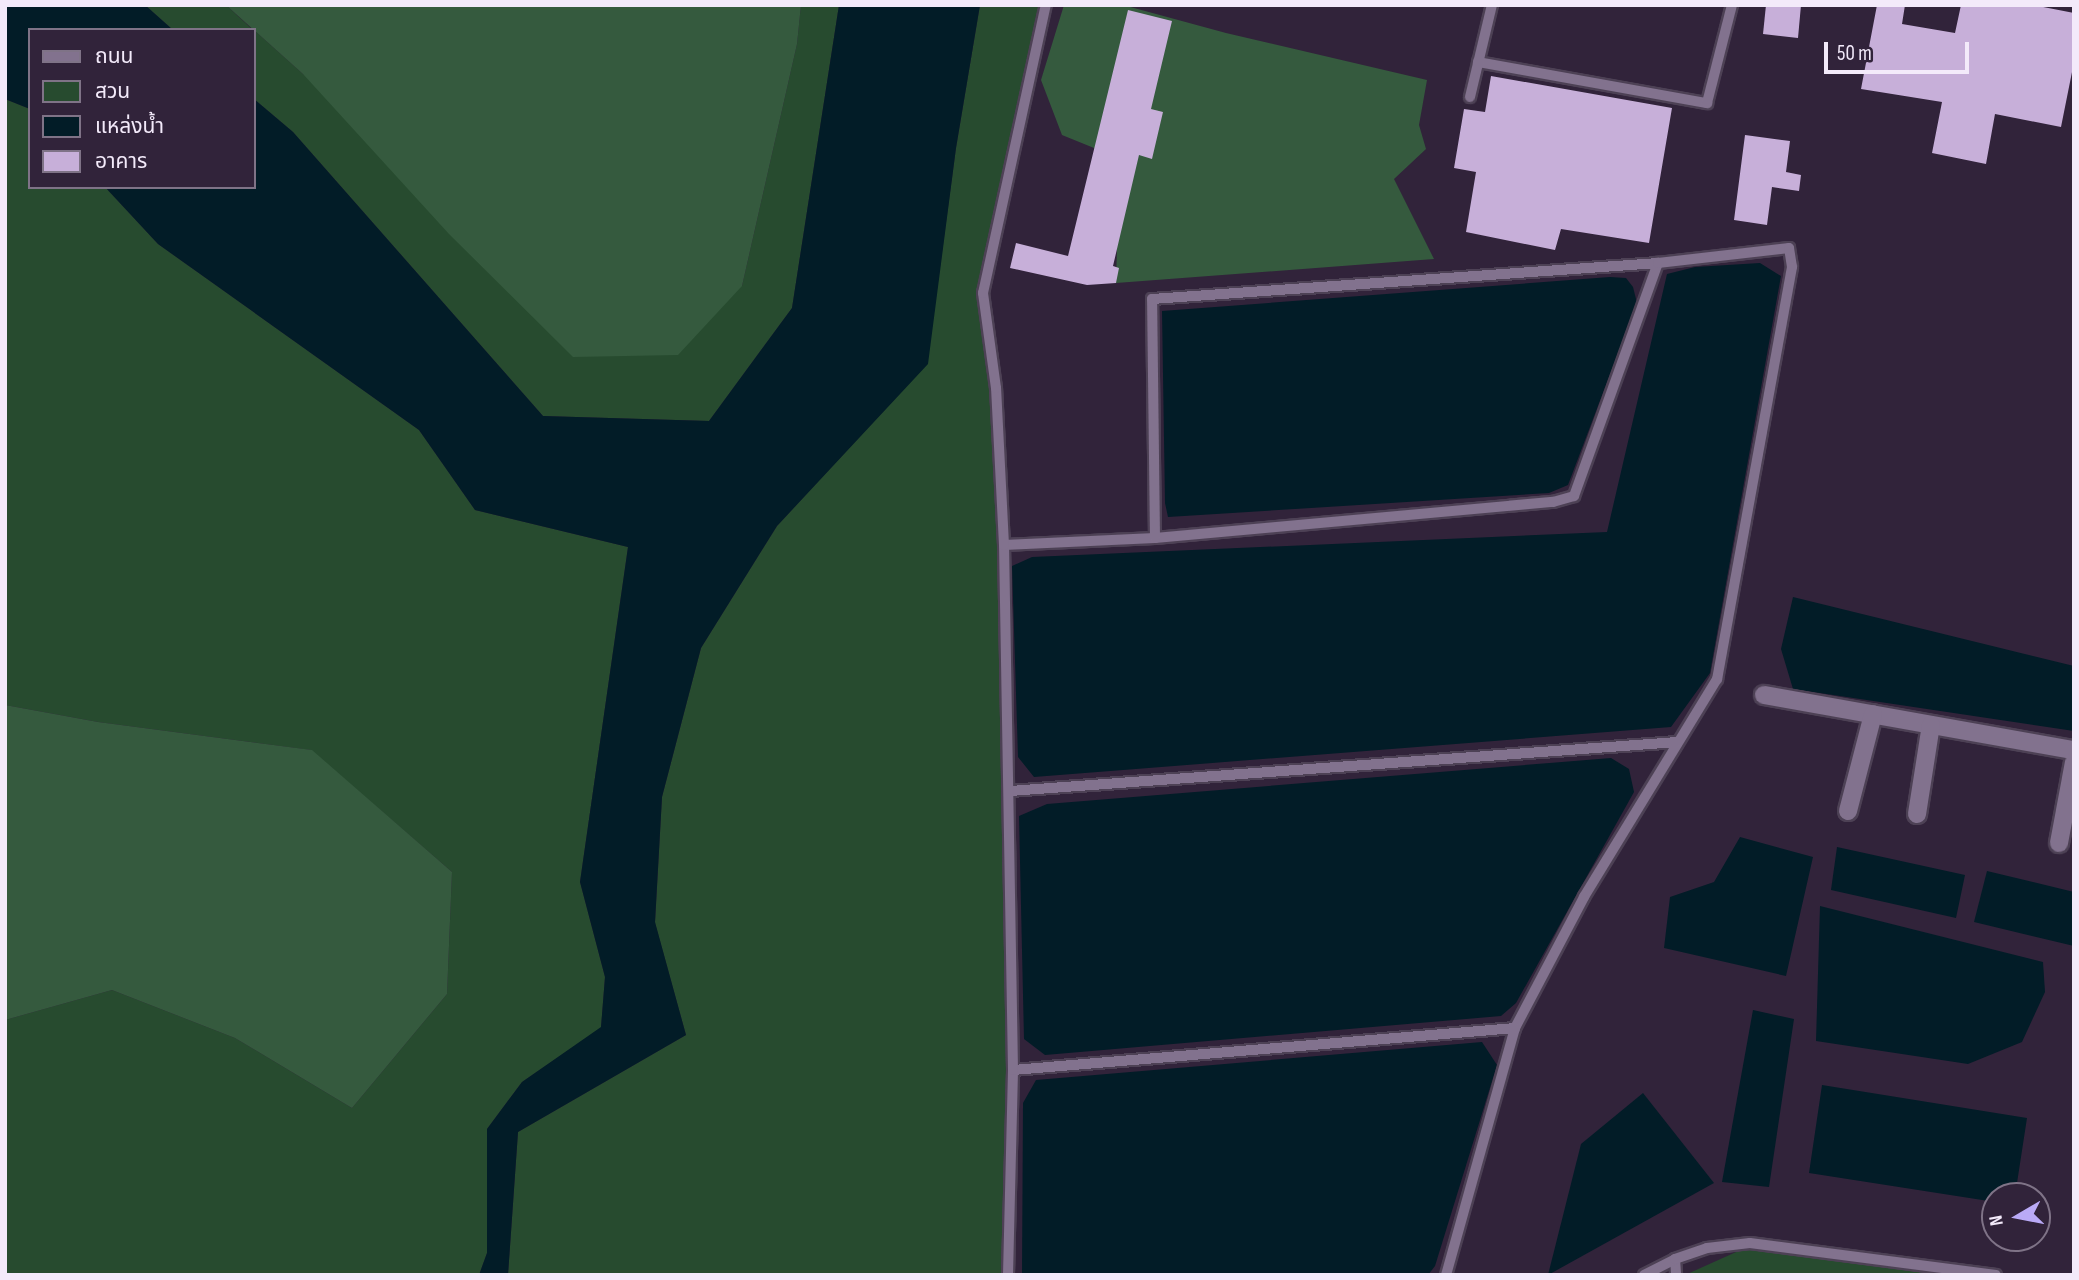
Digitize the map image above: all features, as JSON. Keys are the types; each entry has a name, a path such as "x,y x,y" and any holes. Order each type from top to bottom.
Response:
{"street":[{"path":"1764,695 2074,750"},
{"path":"1848,811 1872,714"},
{"path":"1917,814 1931,725"},
{"path":"2059,843 2074,762"}],"lane":[{"path":"1008,1275 1013,1070 1004,545 996,388 983,293 1046,5"},
{"path":"1470,97 1492,5"},
{"path":"1478,62 1707,103 1732,5"},
{"path":"1154,538 1152,299 1658,263 1789,248 1793,267 1717,679 1584,897 1515,1028 1446,1275"},
{"path":"1004,545 1154,538 1553,502 1574,496 1658,263"},
{"path":"1010,791 1677,742"},
{"path":"1013,1070 1515,1028"},
{"path":"1644,1275 1675,1259 1707,1248 1751,1243 1996,1275"},
{"path":"1675,1259 1676,1275"}],"green space":[{"path":"145,5 226,5 251,28 171,28"},
{"path":"226,5 801,5 797,44 742,286 678,355 573,357 449,234 303,74 256,32 256,28 252,28"},
{"path":"801,5 839,5 792,308 709,421 543,416 293,132 256,101 256,32 303,74 742,286 797,44"},
{"path":"980,5 1049,5 983,293 996,388 1010,791 1008,1275 508,1275 518,1132 686,1035 655,923 662,797 701,648 777,526 927,364 956,148"},
{"path":"1064,5 1123,5 1226,33 1427,80 1419,125 1426,149 1394,179 1434,259 1116,283 1117,247 1094,148 1062,135 1041,80"},
{"path":"5,99 28,108 28,189 107,189 158,244 419,430 475,510 628,547 580,882 605,977 601,1028 522,1082 487,1129 487,1253 479,1275 5,1275 5,1020 112,990 235,1038 352,1108 447,994 452,872 311,750 98,722 5,705"},
{"path":"5,705 98,722 312,750 452,872 447,994 352,1108 235,1038 112,990 5,1020"},
{"path":"1745,1248 1983,1273 1685,1275"}],"water":[{"path":"5,5 145,5 171,28 28,28 28,108 5,99"},
{"path":"839,5 980,5 956,148 928,364 777,526 701,648 662,797 655,922 686,1035 518,1132 508,1275 479,1275 487,1253 487,1129 522,1082 601,1027 605,977 580,882 628,547 475,510 419,430 158,244 107,189 256,189 256,101 293,132 543,416 709,421 792,308"},
{"path":"1760,263 1781,276 1710,673 1671,727 1034,777 1018,757 1012,566 1032,557 1607,532 1667,274 1695,267"},
{"path":"1610,277 1626,278 1633,287 1637,303 1568,485 1549,493 1168,517 1165,503 1162,311"},
{"path":"1793,597 2074,666 2074,731 1793,689 1781,649"},
{"path":"1611,758 1629,769 1634,792 1516,1003 1501,1016 1045,1055 1024,1039 1019,816 1047,804"},
{"path":"1740,837 1813,857 1786,976 1664,948 1670,897 1714,882"},
{"path":"1837,847 1965,875 1956,918 1831,890"},
{"path":"1987,871 2074,892 2074,946 1974,922"},
{"path":"1820,906 2043,962 2045,992 2022,1042 1968,1064 1816,1041"},
{"path":"1753,1010 1794,1019 1769,1187 1722,1182"},
{"path":"1482,1042 1497,1065 1435,1266 1428,1275 1022,1275 1023,1103 1036,1080"},
{"path":"1822,1085 2027,1118 2017,1182 1981,1182 1981,1200 1809,1173"},
{"path":"1643,1093 1714,1183 1548,1275 1581,1144"}],"building":[{"path":"1766,5 1801,5 1798,38 1763,34"},
{"path":"1877,5 1905,5 1902,24 1955,33 1961,5 2033,5 2074,13 2074,62 2061,127 1995,114 1986,164 1932,153 1942,102 1861,89"},
{"path":"1128,10 1172,21 1151,109 1163,112 1152,159 1139,155 1113,266 1119,268 1116,283 1087,285 1010,268 1016,243 1068,256"},
{"path":"1491,76 1672,108 1649,243 1561,229 1555,250 1466,232 1476,172 1454,168 1464,109 1485,112"},
{"path":"1745,135 1790,141 1786,172 1801,175 1799,191 1772,187 1767,225 1734,220"}]}
